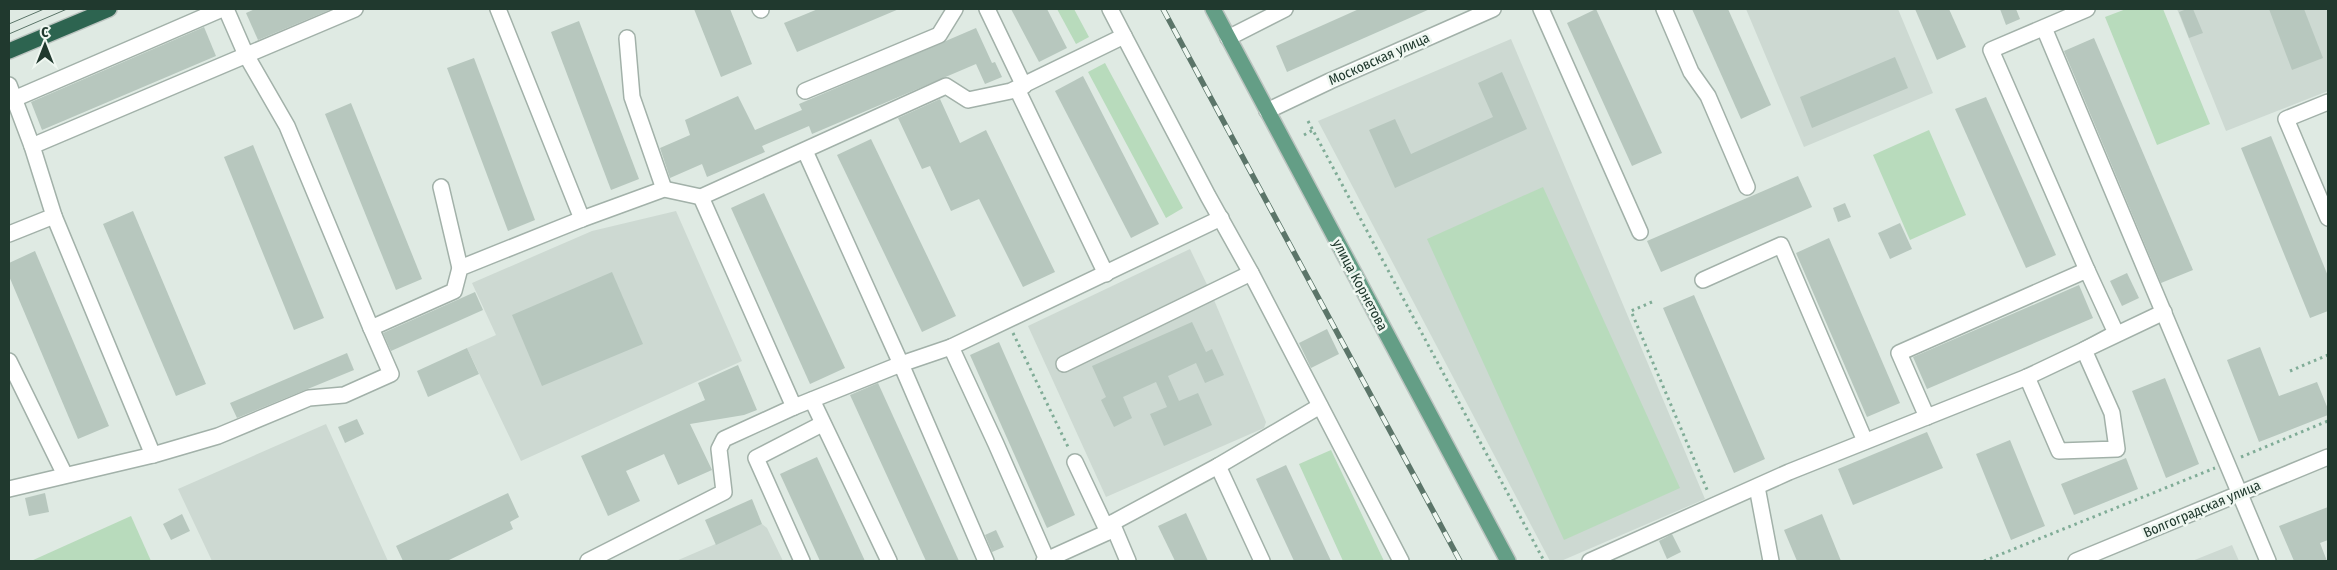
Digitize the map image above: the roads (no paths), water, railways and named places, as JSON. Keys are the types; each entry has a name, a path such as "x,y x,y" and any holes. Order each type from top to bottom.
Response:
{"highway":[{"path":"9,51 109,9"}],"main road":[{"name":"улица Корнетова","path":"1213,9 1508,561"}],"street":[{"path":"153,454 54,216 32,146 11,92 222,9"},
{"path":"9,489 218,436 309,398 344,395 391,374 288,126 246,54 226,9"},
{"path":"32,146 355,9"},
{"path":"498,9 582,219"},
{"path":"805,91 939,35 955,9"},
{"path":"987,9 1020,87 1106,274"},
{"path":"1110,9 1251,273 1401,561"},
{"path":"1228,38 1285,9"},
{"path":"1541,9 1640,232"},
{"path":"1664,9 1691,72 1708,96 1747,187"},
{"path":"2087,9 1991,50 2116,333"},
{"name":"Московская улица","path":"1267,111 1485,10"},
{"path":"2044,28 2268,561"},
{"path":"460,268 582,219 664,189 701,197 946,86 968,100 1020,87 1124,36"},
{"path":"627,38 632,97 664,189"},
{"path":"2328,102 2286,119 2328,218"},
{"path":"805,151 901,364 986,561"},
{"path":"371,328 454,292 460,268 441,187"},
{"path":"701,197 794,407"},
{"path":"9,234 54,216"},
{"path":"588,561 724,492 719,449 724,439 794,407 901,364 950,347 1007,322 1221,218"},
{"path":"1703,280 1782,245 1865,441"},
{"path":"1926,417 1899,353 2087,270"},
{"path":"1064,364 1251,273"},
{"path":"1590,561 1714,505 1865,441 2027,377 2116,333 2164,312"},
{"path":"950,347 996,444 1045,561 1110,528 1320,406"},
{"path":"2027,377 2059,451 2117,449 2112,413 2084,350"},
{"path":"9,361 65,475"},
{"path":"812,400 889,561"},
{"path":"802,561 756,458 822,424"},
{"name":"Волгоградская улица","path":"2076,561 2328,457"},
{"path":"1074,462 1128,561"},
{"path":"1218,466 1262,561"},
{"path":"1757,487 1772,561"}],"tram line":[{"path":"9,24 44,9"},
{"path":"9,34 67,9"}],"railway":[{"path":"1163,9 1460,561"}]}
